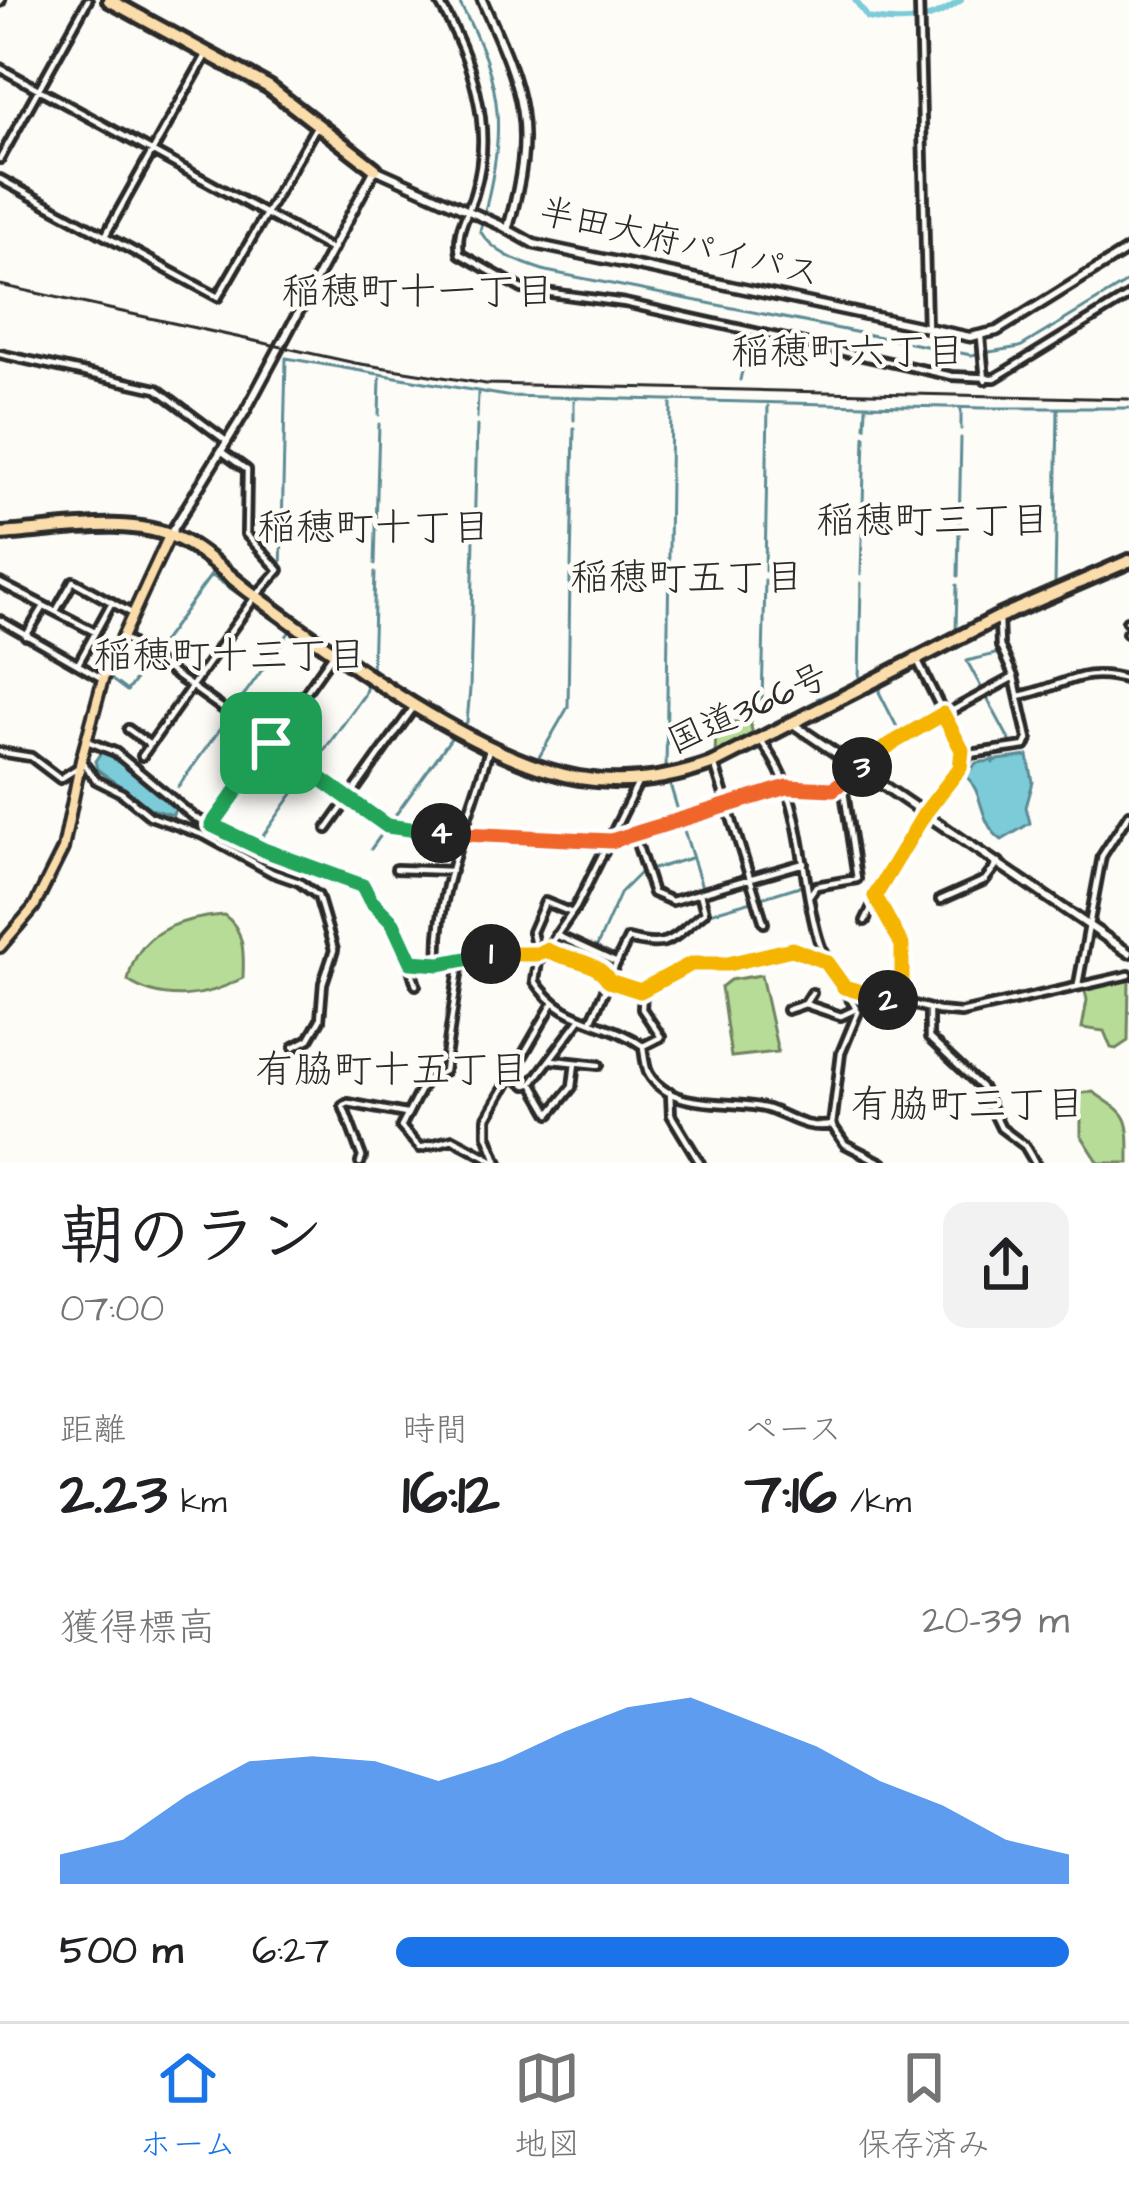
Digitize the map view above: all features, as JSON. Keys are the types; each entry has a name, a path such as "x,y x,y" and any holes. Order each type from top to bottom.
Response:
{"highway":[{"name":"半田大府パイパス","path":"109,0 268,87 375,170"},
{"name":"国道366号","path":"0,534 137,527 183,541 334,652 490,746 569,776 639,781 714,763 999,617 1129,561"}],"main road":[{"path":"0,947 34,908 63,849 104,679 169,536"}],"street":[{"path":"0,159 88,0"},
{"path":"438,0 465,50 482,130 476,189 458,234 460,254 522,289 625,303 985,380 1015,368 1129,296"},
{"path":"482,0 512,65 524,114 523,161 504,227"},
{"path":"920,0 927,328"},
{"path":"105,236 207,54"},
{"path":"0,68 333,250"},
{"path":"0,179 218,297 317,125"},
{"path":"169,536 221,451 375,170"},
{"name":"半田大府パイパス","path":"375,170 534,244 981,340"},
{"path":"985,380 981,340 1129,249"},
{"path":"0,354 158,389 226,441"},
{"path":"142,756 280,570 246,534 247,470 221,451"},
{"path":"56,611 73,581 133,614"},
{"path":"0,583 95,632"},
{"path":"78,664 112,602"},
{"path":"26,636 43,608"},
{"path":"865,921 890,868 970,754 1025,746 1028,739 1019,696 1000,646 999,617"},
{"path":"0,620 104,679"},
{"path":"122,637 387,826 611,841 785,788 826,790 843,785 891,744 1014,677"},
{"path":"212,825 334,652"},
{"path":"917,660 962,750 960,768"},
{"path":"1019,696 1049,690 1080,674 1129,680"},
{"path":"327,829 416,705"},
{"path":"793,724 1129,953"},
{"path":"128,729 150,745"},
{"path":"87,741 116,752 181,808 212,825 264,850 363,886 393,923 416,985"},
{"path":"761,741 777,762 799,827 801,863 826,962 859,1016 842,1053 832,1125 844,1144 882,1163"},
{"path":"440,964 439,933 452,871 490,746"},
{"path":"0,752 31,757 60,779 80,764 96,781 122,793 150,816 246,855 318,896 334,950 322,983 320,1020 309,1039 294,1047"},
{"path":"714,763 764,923"},
{"path":"639,781 611,841 533,978 552,1005 643,1046"},
{"path":"808,896 816,886 857,880 843,785"},
{"path":"173,823 181,808"},
{"path":"1077,986 1102,856 1129,814"},
{"path":"634,834 652,893 672,901 801,863"},
{"path":"940,900 986,880 999,862"},
{"path":"396,869 452,871"},
{"path":"591,1020 628,939 654,946 675,941 706,912 700,892"},
{"path":"875,900 902,945 902,1003"},
{"path":"537,954 532,932 545,902 572,913"},
{"path":"556,935 615,962"},
{"path":"411,962 440,964 501,952 546,950 591,964 609,979 643,991 691,964 728,964 781,949 826,962"},
{"path":"460,961 443,1071 425,1081 401,1127 417,1146 432,1148 453,1139 498,1163"},
{"path":"844,987 961,1013 1129,975"},
{"path":"643,991 642,1009 661,1037 643,1046"},
{"path":"805,1004 812,993"},
{"path":"787,1010 805,1004 841,1016 856,1009"},
{"path":"498,1163 486,1124 552,1005"},
{"path":"929,1009 929,1038 974,1078 994,1108 1000,1128 1025,1146 1035,1163"},
{"path":"512,1077 526,1085 532,1083 581,1018"},
{"path":"643,1046 649,1074 670,1092 708,1103 766,1108 810,1128 832,1125"},
{"path":"552,1060 599,1064"},
{"path":"532,1083 550,1114 572,1087 575,1063"},
{"path":"670,1092 671,1115 700,1163"},
{"path":"360,1163 362,1156 343,1106 348,1103 406,1114"}],"green space":[{"path":"716,722 750,722 754,739 715,759"},
{"path":"224,915 240,935 243,978 185,996 156,993 128,981 140,950 150,939 176,924"},
{"path":"761,975 778,1052 731,1057 721,987 730,980"},
{"path":"1129,978 1128,1041 1111,1048 1104,1031 1082,1028 1087,1000 1084,987"},
{"path":"1093,1092 1124,1118 1129,1163 1099,1163 1081,1135 1081,1117 1066,1118 1071,1094"}],"water":[{"path":"102,751 176,806 173,815 151,809 97,769 95,761"},
{"path":"1028,756 1033,782 1026,807 1030,823 1002,840 989,825 966,776 976,763"}],"waterway":[{"path":"458,0 486,61 497,113 494,167 480,231 500,252 518,261 546,271 971,355 1020,347 1129,281"},
{"path":"855,0 868,18 894,21 928,17 961,0"},
{"path":"740,380 750,336"},
{"path":"264,594 281,574 286,358 506,396 1129,408"},
{"path":"379,415 380,378"},
{"path":"477,418 478,394"},
{"path":"574,401 574,420"},
{"path":"666,772 671,404"},
{"path":"765,571 768,406"},
{"path":"865,427 866,408"},
{"path":"1009,607 1055,586 1058,409"},
{"path":"961,410 961,429"},
{"path":"375,564 379,424"},
{"path":"461,728 467,722 470,689 477,426"},
{"path":"571,567 574,428"},
{"path":"861,574 865,436"},
{"path":"958,576 961,438"},
{"path":"372,670 375,572"},
{"path":"112,680 127,691 211,575 247,600"},
{"path":"538,759 568,707 570,576"},
{"path":"762,702 765,580"},
{"path":"859,679 861,583"},
{"path":"956,631 957,585"},
{"path":"234,709 290,631 255,606"},
{"path":"993,763 990,746 1011,743 967,661 999,653"},
{"path":"817,699 878,673"},
{"path":"313,766 368,683"},
{"path":"883,684 879,692 900,733"},
{"path":"178,787 228,718"},
{"path":"371,849 454,734"},
{"path":"730,799 722,768 762,749 770,759"},
{"path":"260,840 307,774"},
{"path":"669,781 679,814"},
{"path":"784,789 792,814"},
{"path":"682,824 702,887"},
{"path":"761,898 803,885 799,847"},
{"path":"650,870 691,858"},
{"path":"597,946 621,892 641,872"},
{"path":"705,896 710,913 752,901"},
{"path":"592,961 594,955"}],"railway":[{"path":"0,285 355,363 486,384 1129,399"}],"district":[{"name":"稲穂町十一丁目","path":"418,290"},
{"name":"稲穂町六丁目","path":"848,350"},
{"name":"稲穂町三丁目","path":"933,519"},
{"name":"稲穂町十丁目","path":"374,526"},
{"name":"稲穂町五丁目","path":"687,576"},
{"name":"稲穂町十三丁目","path":"230,654"},
{"name":"有脇町十五丁目","path":"392,1068"},
{"name":"有脇町三丁目","path":"968,1103"}],"route":[{"path":"943,714 962,750 960,768 925,813 875,896 902,945 902,1003 844,987 826,962 792,949 728,964 691,964 643,991 609,981 591,964 546,950 501,952 440,964 411,962 400,934 363,886 264,850 212,825 271,743 387,826 611,841 787,787 826,790 843,785 891,744 943,714"}]}
